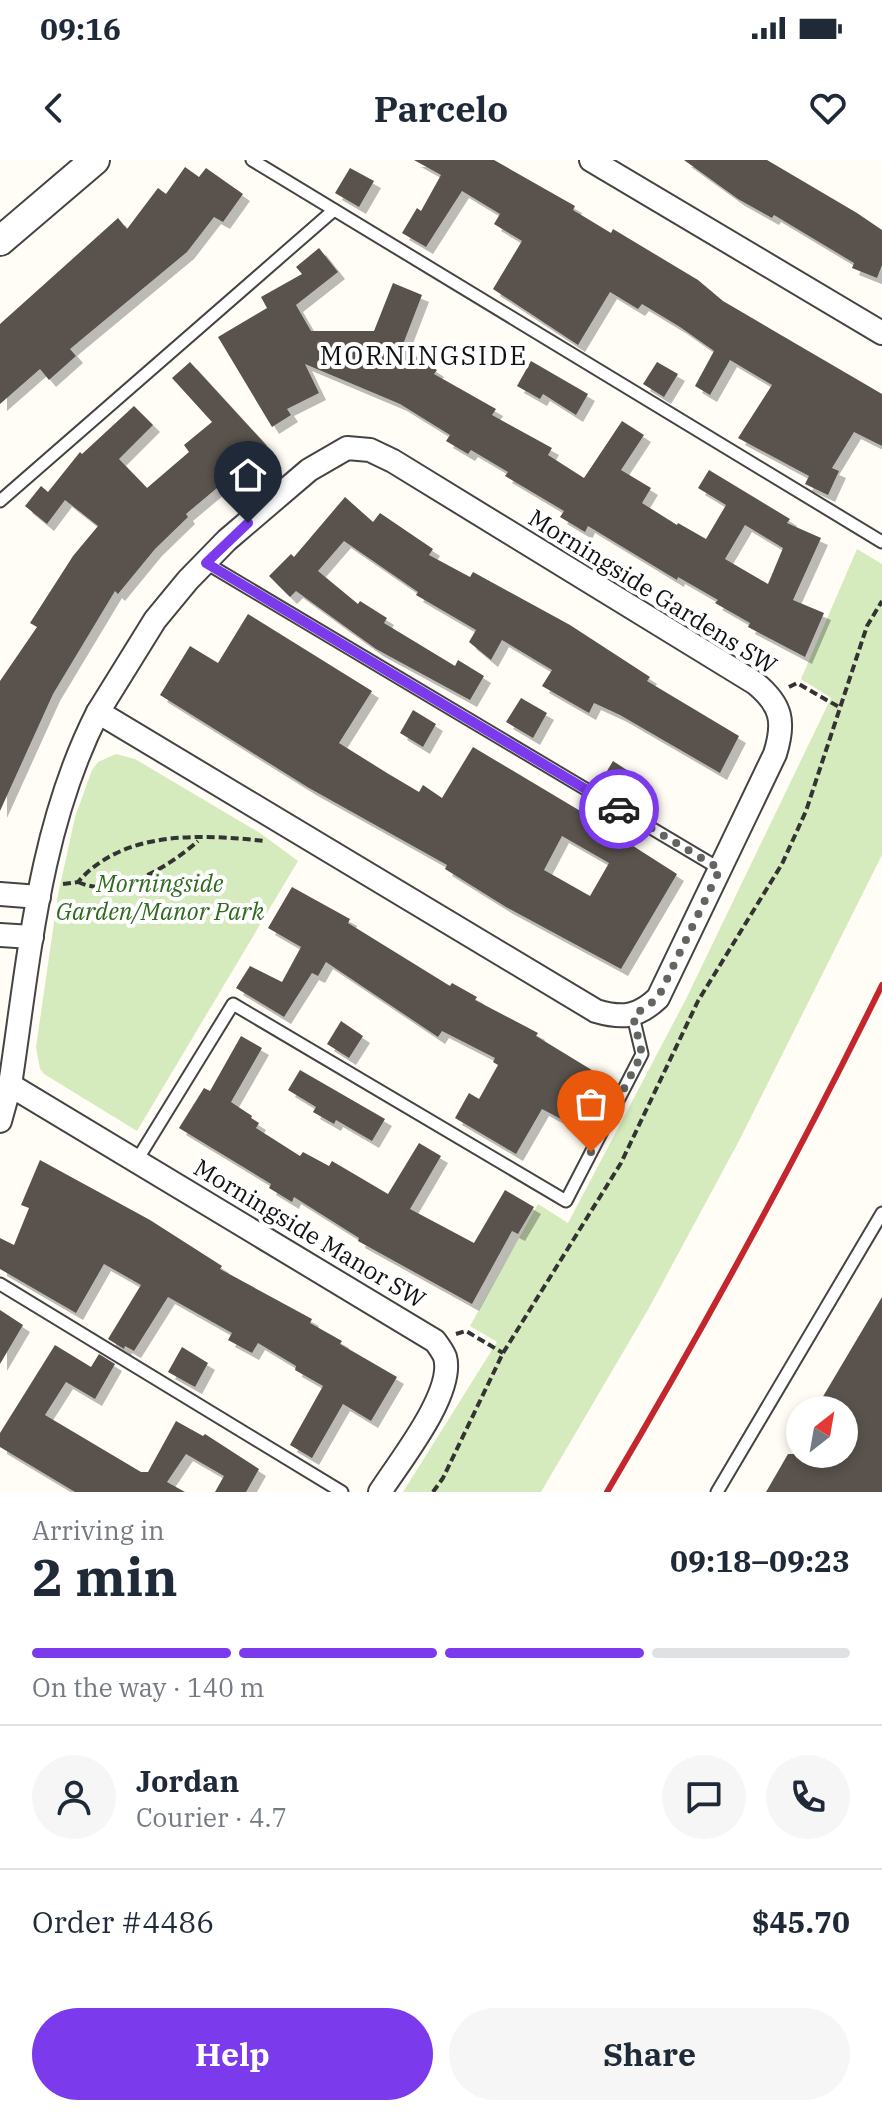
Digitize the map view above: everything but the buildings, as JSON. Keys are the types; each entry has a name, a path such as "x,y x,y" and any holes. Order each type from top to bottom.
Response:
{"street":[{"path":"0,241 95,160"},
{"path":"591,160 882,333"},
{"name":"Morningside Gardens SW","path":"40,892 74,759 98,712 155,620 206,563 325,458 347,448 370,450 755,683 771,696 782,714 782,733 658,998 633,1016"},
{"path":"98,712 596,1011 614,1016 633,1016"},
{"path":"0,894 40,892 10,1085 0,1121"},
{"path":"0,935 32,937"},
{"name":"Morningside Manor SW","path":"10,1085 435,1341 445,1357 445,1378 439,1398 380,1492"}],"lane":[{"path":"252,160 882,542"},
{"path":"0,501 334,210"},
{"path":"206,563 720,869"},
{"path":"137,1160 233,1004 566,1201 642,1054 633,1016"},
{"path":"717,1492 882,1213"},
{"path":"0,1284 342,1492"}],"path":[{"path":"433,1492 503,1353 621,1163 698,1001 782,864 806,811 867,626 882,601"},
{"path":"771,696 797,683 839,707"},
{"path":"40,892 78,882 94,863 121,849 151,841 222,837 267,841"},
{"path":"78,882 89,887 106,887 142,875 173,863 199,839"},
{"path":"435,1341 466,1331 503,1353"}],"green space":[{"path":"857,549 882,564 882,855 740,1139 649,1308 541,1492 403,1492 497,1342 470,1326 538,1204 568,1223 686,999 831,698 801,679"},
{"name":"Morningside Garden/Manor Park","path":"116,754 135,759 260,833 298,861 137,1131 44,1074 40,1069 36,1047 58,895 75,817 92,770 98,762"}],"railway":[{"path":"607,1492 749,1241 882,985"}],"way so far":[{"path":"591,1152 642,1054 633,1016 647,1009 658,998 720,869 619,809"}],"district":[{"name":"MORNINGSIDE","path":"424,355"}],"route":[{"path":"248,523 206,563 619,809"}]}
